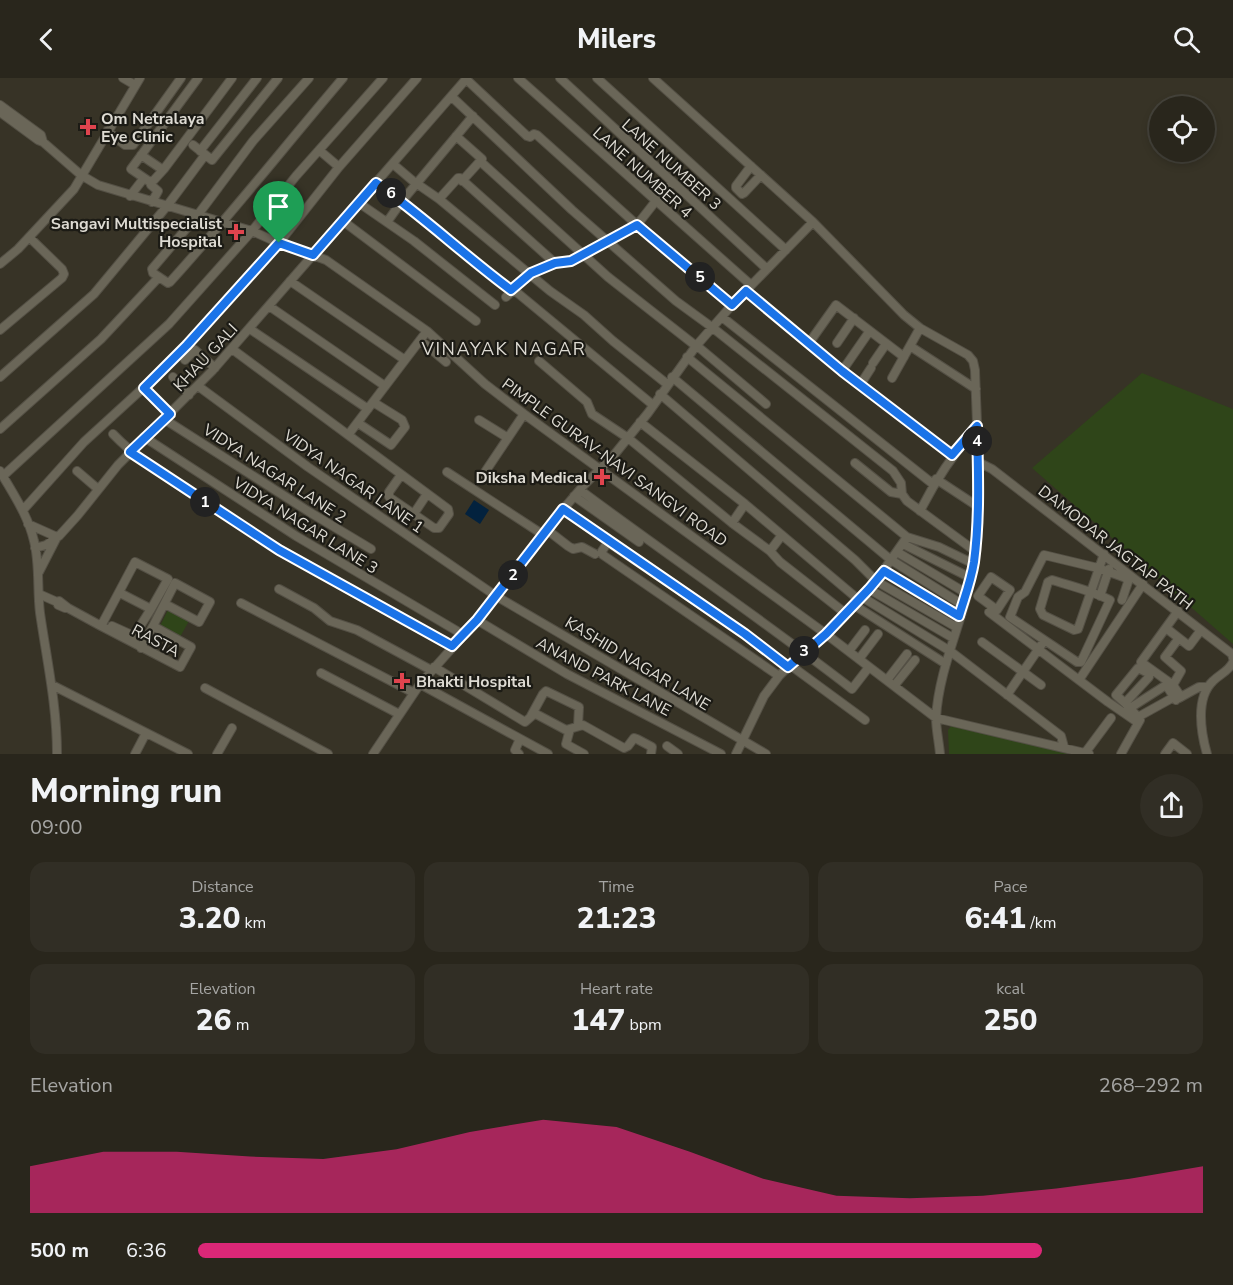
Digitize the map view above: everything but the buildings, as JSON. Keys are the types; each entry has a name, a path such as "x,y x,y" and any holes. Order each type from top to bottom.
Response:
{"street":[{"path":"0,264 74,189 137,82 123,78"},
{"path":"107,131 125,145 133,145 181,78"},
{"path":"152,202 158,191 131,169 198,78"},
{"path":"130,196 147,180 154,180 163,170 232,78"},
{"path":"0,377 94,294 167,206 199,150 257,78"},
{"path":"199,150 212,160 278,78"},
{"path":"309,78 253,141 197,216 153,269 153,273 168,283 170,282 223,224 274,159 344,78"},
{"path":"57,754 56,714 40,611 35,548 23,510 2,474 169,324 383,78"},
{"path":"23,510 84,442 144,388 187,345 279,243 339,167 417,78"},
{"name":"LANE NUMBER 4","path":"518,78 809,343 952,455"},
{"name":"LANE NUMBER 3","path":"560,78 767,269"},
{"path":"597,78 786,250"},
{"path":"653,78 813,222 894,306 920,328 968,355 973,361 978,462 974,564 946,664 936,718 940,754"},
{"path":"466,79 528,137 537,135 637,225 732,305"},
{"name":"KHAU GALI","path":"35,548 57,537 144,437 215,368 466,79"},
{"path":"452,97 608,242 676,301 893,471 901,483 902,494 907,501 975,551"},
{"name":"PIMPLE GURAV-NAVI SANGVI ROAD","path":"0,105 41,135 43,142"},
{"name":"PIMPLE GURAV-NAVI SANGVI ROAD","path":"0,112 43,142 81,175 98,185 252,231 326,260 427,331 485,384 524,414 826,634 936,718"},
{"path":"387,222 473,116"},
{"path":"456,135 482,159 481,162 608,277 766,404"},
{"path":"319,150 339,167"},
{"path":"141,155 163,170"},
{"path":"462,181 481,162"},
{"path":"393,164 531,273 550,291 583,309 891,560 963,605"},
{"path":"751,166 736,186 737,189 744,193 761,175"},
{"path":"439,199 458,178 555,263"},
{"path":"511,292 531,273 555,263 571,261 637,225 672,182"},
{"path":"376,183 402,201 476,264 653,405"},
{"path":"359,203 414,240 495,305"},
{"path":"343,221 476,321"},
{"path":"373,754 420,684 477,620 563,509 628,438 696,346 732,305 813,222"},
{"path":"0,330 64,274 62,269 29,237"},
{"path":"0,429 101,339 159,277"},
{"path":"290,282 405,360"},
{"path":"809,343 836,305 904,357"},
{"path":"269,306 385,386"},
{"path":"722,317 901,461 977,506"},
{"path":"837,343 854,318"},
{"path":"892,378 920,328"},
{"path":"250,329 370,405 402,420 405,427 391,446 358,423"},
{"path":"348,435 427,331"},
{"path":"842,371 869,332"},
{"path":"420,340 446,362"},
{"path":"860,385 886,344"},
{"path":"910,346 976,389"},
{"path":"232,349 448,509 450,514 436,529 389,497 389,492 400,475"},
{"path":"185,360 195,350 215,368"},
{"path":"687,357 905,540 970,578"},
{"path":"539,361 587,402 592,414 628,438 844,613"},
{"path":"173,377 189,394"},
{"name":"VIDYA NAGAR LANE 1","path":"198,386 308,467 496,596"},
{"name":"VIDYA NAGAR LANE 2","path":"144,388 167,416 311,513 371,549"},
{"path":"660,394 855,560 876,581 956,627"},
{"path":"483,475 524,414"},
{"path":"479,420 508,438"},
{"path":"640,422 745,504 858,601 946,664"},
{"path":"920,511 952,455 977,426"},
{"path":"113,434 130,452 270,544 452,646"},
{"name":"VIDYA NAGAR LANE 3","path":"144,437 296,536 457,631"},
{"path":"893,471 901,461"},
{"name":"DAMODAR JAGTAP PATH","path":"978,462 992,469 1232,654 1233,660 1227,670 1207,687"},
{"path":"855,463 891,492 902,494"},
{"path":"77,471 98,489"},
{"path":"447,472 573,549 582,547 595,554"},
{"path":"577,493 639,542"},
{"path":"577,493 804,652 852,689 869,667"},
{"path":"413,514 427,494"},
{"path":"732,524 745,504"},
{"path":"563,509 865,720"},
{"path":"28,524 57,537 38,576"},
{"path":"770,551 782,535"},
{"path":"736,754 764,696 779,676 826,634 858,601 884,571 905,540"},
{"path":"905,540 939,546 974,564"},
{"path":"608,542 602,551 603,555 779,676"},
{"path":"897,552 966,593"},
{"path":"1104,554 1098,568 1089,592 1079,627 1076,630 1039,611 1051,580 1089,592 1111,601 1081,662 1077,663 1016,623 1010,616 1018,597 1025,592 1042,557 1046,555 1098,568 1127,579 1122,600"},
{"path":"1100,596 1112,561"},
{"path":"101,626 135,562 167,578 134,636 112,626"},
{"path":"884,571 959,616"},
{"name":"RASTA","path":"39,594 181,667 190,646 153,627 165,604 176,583 210,603 200,622 165,604"},
{"path":"1079,680 1143,584"},
{"path":"279,589 314,608 330,621 357,630 432,669 525,722 531,716 544,691 579,707 574,727 566,744 584,754"},
{"path":"869,589 953,638"},
{"path":"120,592 151,609"},
{"name":"KASHID NAGAR LANE","path":"496,596 766,754"},
{"path":"858,601 950,651 1061,736 1064,747"},
{"path":"241,603 414,693"},
{"path":"1177,698 1173,685 1141,662 1178,611"},
{"path":"993,612 1038,650 1137,722"},
{"name":"ANAND PARK LANE","path":"477,620 567,674 721,754"},
{"path":"141,648 153,627"},
{"path":"1166,627 1189,646 1202,630"},
{"path":"849,651 865,630"},
{"path":"859,659 878,634"},
{"path":"1173,685 1181,671 1165,657 1179,638"},
{"path":"1007,695 1044,641"},
{"path":"982,642 1041,685"},
{"path":"886,680 907,654"},
{"path":"894,686 915,660"},
{"path":"1124,713 1128,705 1149,677 1139,668 1116,695 1128,705 1139,718 1199,687 1207,687 1201,711 1208,754"},
{"path":"321,673 399,714"},
{"path":"420,684 548,754"},
{"path":"1128,705 1166,685 1177,698"},
{"path":"52,686 185,754"},
{"path":"205,688 328,754"},
{"path":"1121,754 1137,722 1177,698"},
{"path":"531,716 536,714 566,730 583,725 624,748 634,738 652,747 651,754"},
{"path":"936,718 1087,753 1111,717"},
{"path":"217,754 232,728"},
{"path":"135,754 146,733"},
{"path":"519,754 515,750 520,739"},
{"path":"1165,754 1173,742 1187,754"},
{"path":"667,746 678,754"}],"green space":[{"path":"1142,373 1233,409 1233,644 1032,468"},
{"path":"168,610 189,621 180,637 160,626"},
{"path":"952,725 1071,754 949,754 948,730"}],"water":[{"path":"474,500 489,510 480,524 465,514"}],"place":[{"name":"Om Netralaya Eye Clinic","path":"88,127"},
{"name":"Sangavi Multispecialist Hospital","path":"236,232"},
{"name":"Diksha Medical","path":"602,477"},
{"name":"Bhakti Hospital","path":"402,681"}],"district":[{"name":"VINAYAK NAGAR","path":"504,349"}],"route":[{"path":"376,183 402,201 476,264 511,290 531,273 555,263 571,261 637,225 732,305 746,291 842,371 952,455 977,426 974,564 959,616 884,571 826,634 800,654 788,667 745,634 563,509 477,620 452,646 368,601 279,550 130,452 170,414 144,388 187,345 279,243 313,255 376,183"}]}
